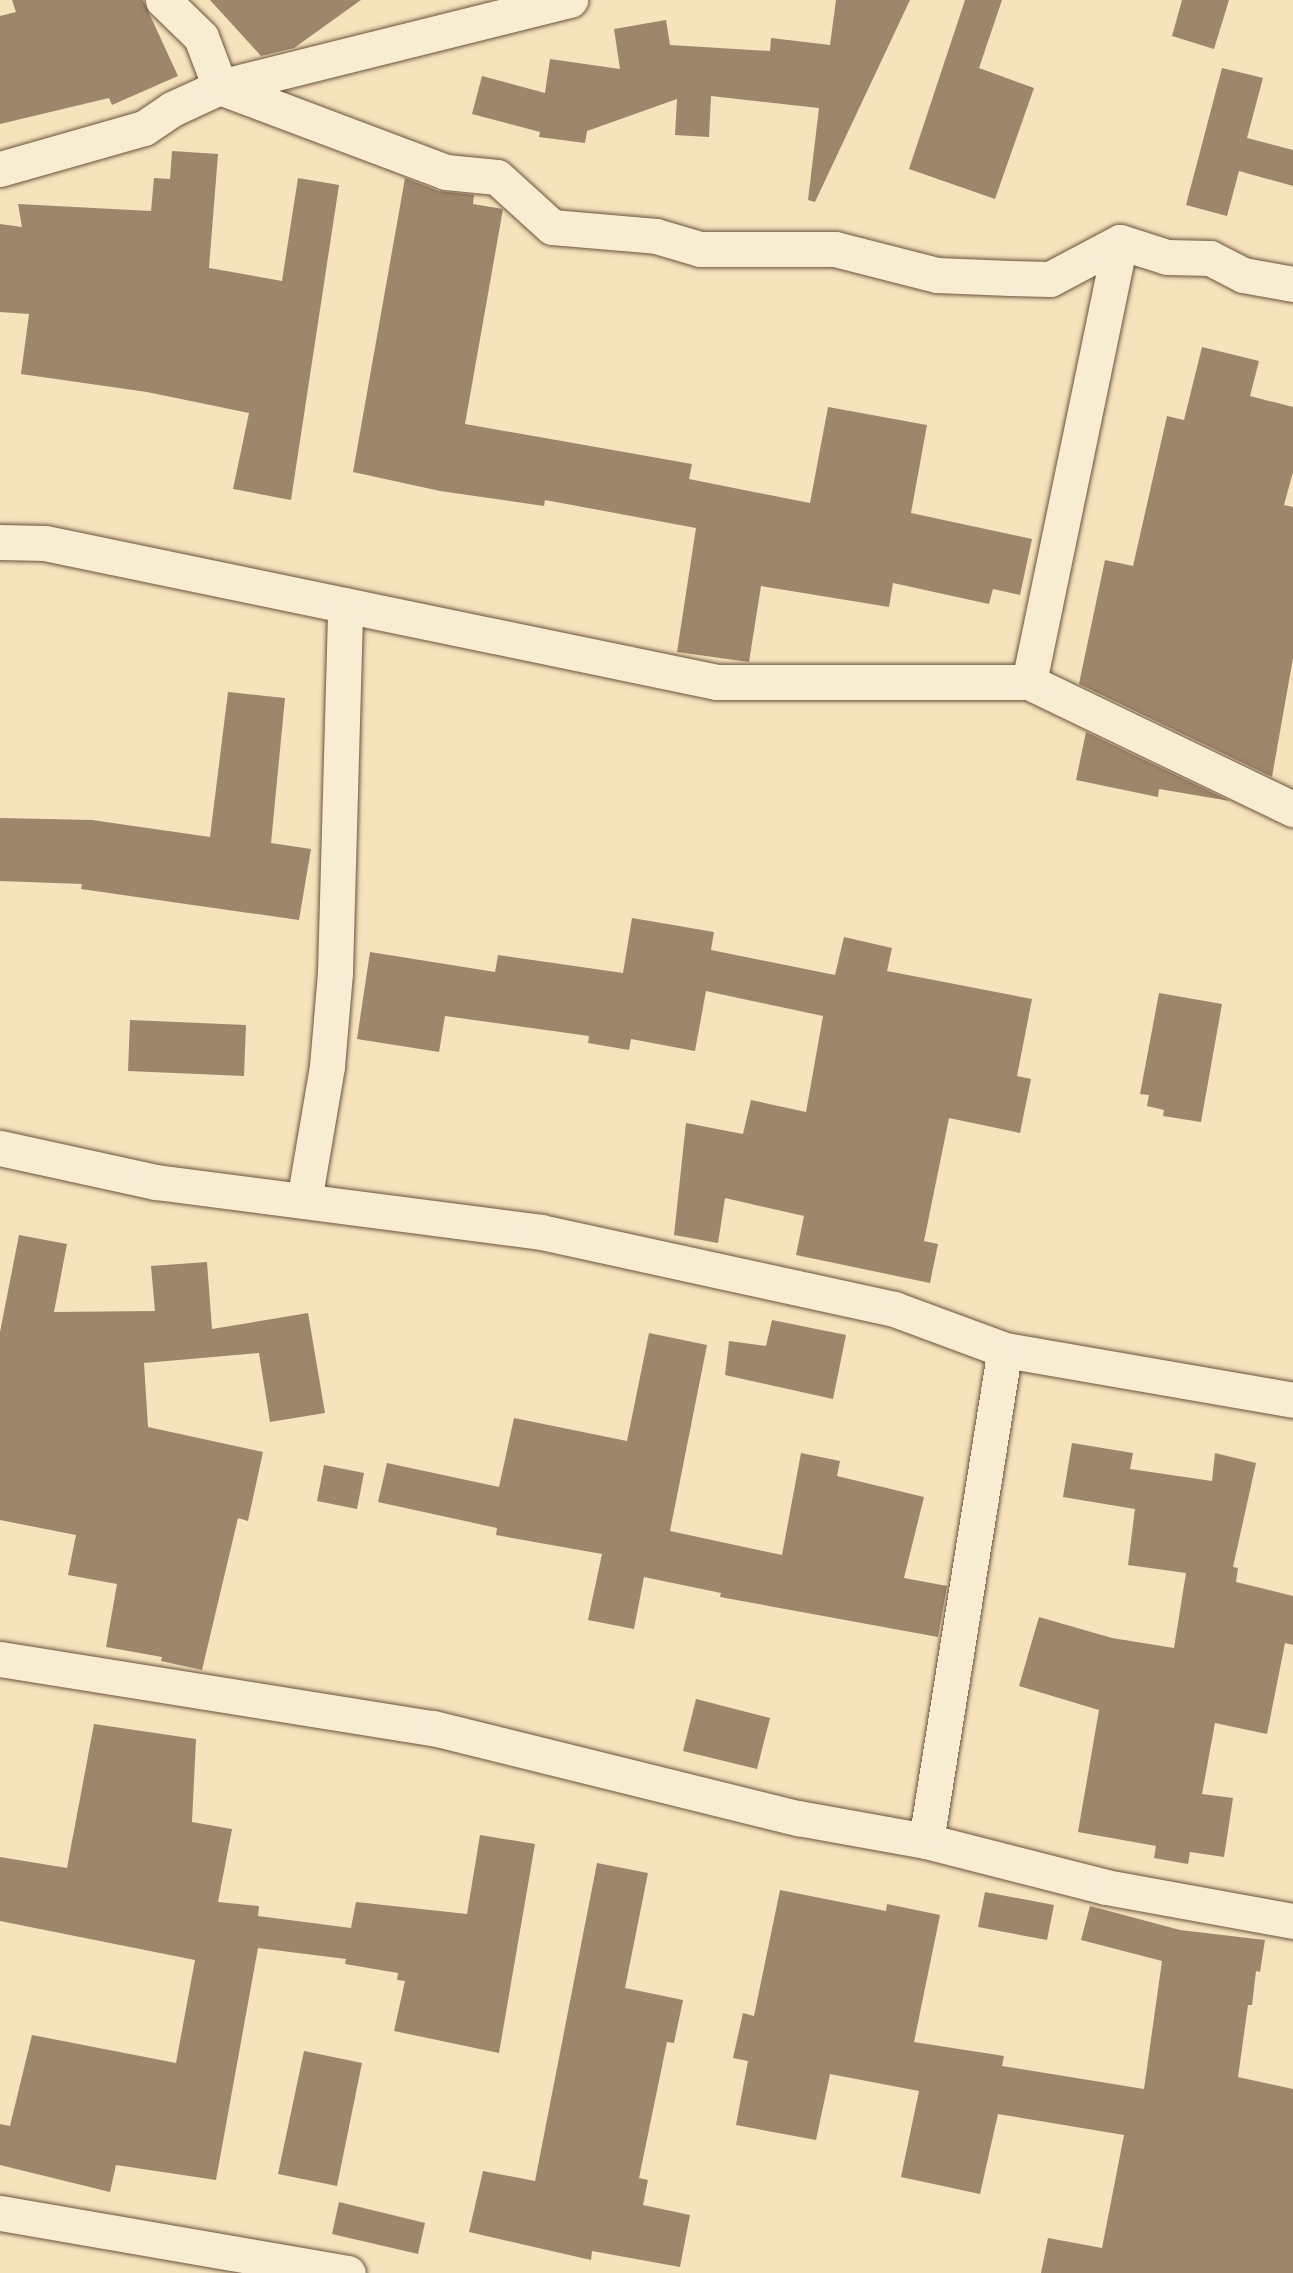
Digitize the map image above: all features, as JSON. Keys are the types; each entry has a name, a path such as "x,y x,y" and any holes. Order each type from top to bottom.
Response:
{"street":[{"path":"163,0 201,37 220,87 446,172 497,177 552,227 656,236 700,249 835,249 937,275 1010,278 1050,279 1120,242 1167,257 1210,258 1243,275 1293,284"},
{"path":"0,169 144,128 172,109 220,87 570,0"},
{"path":"1029,682 1120,242"},
{"path":"0,542 45,543 716,682 1029,682 1293,809"},
{"path":"304,1201 327,1066 335,972 345,606"},
{"path":"0,1148 156,1182 541,1231 894,1309 1004,1350 1293,1400"},
{"path":"926,1841 1004,1350"},
{"path":"0,1658 433,1728 798,1818 926,1841 1106,1886 1293,1921"},
{"path":"0,2213 348,2273"}],"building":[{"path":"12,0 143,0 178,76 112,105 109,98 0,124 0,16 16,12"},
{"path":"210,0 361,0 294,48 261,56"},
{"path":"836,0 910,0 815,202 808,200 819,108 711,96 709,137 675,135 677,99 587,131 585,143 539,137 540,132 472,114 482,76 545,93 550,59 620,69 614,29 666,20 670,45 770,51 771,38 830,45"},
{"path":"965,0 1002,0 979,68 1034,88 995,199 909,169"},
{"path":"1182,0 1229,0 1214,49 1172,36"},
{"path":"1222,68 1263,78 1247,138 1293,150 1293,186 1239,171 1227,216 1186,205"},
{"path":"172,151 218,154 209,268 282,281 298,178 339,185 291,500 233,489 249,413 147,392 21,374 29,314 0,312 0,224 22,227 18,204 151,211 154,178 170,179"},
{"path":"405,178 439,191 474,195 473,204 503,209 465,424 692,464 689,479 810,503 828,407 927,425 911,513 1032,539 1020,595 993,589 989,604 893,583 889,607 761,586 749,662 677,652 696,528 545,500 544,506 440,491 353,472"},
{"path":"1202,347 1259,361 1250,396 1293,407 1293,472 1284,505 1293,507 1293,658 1272,777 1079,684 1105,560 1133,566 1167,416 1184,420"},
{"path":"228,692 285,698 271,843 311,849 299,920 81,889 82,884 0,881 0,818 92,820 210,837"},
{"path":"1086,732 1230,801 1159,789 1158,797 1076,780"},
{"path":"632,918 714,932 711,950 835,975 844,937 892,948 887,971 1032,999 1017,1076 1031,1079 1020,1133 949,1118 924,1241 938,1244 930,1283 796,1255 804,1216 725,1198 718,1243 674,1235 686,1123 743,1134 751,1100 806,1112 823,1016 706,991 695,1051 631,1039 629,1050 588,1043 589,1036 445,1016 439,1052 357,1039 370,952 495,972 498,955 623,973"},
{"path":"1159,993 1222,1004 1201,1122 1163,1116 1164,1110 1147,1106 1149,1095 1140,1094"},
{"path":"130,1020 246,1025 244,1076 128,1071"},
{"path":"19,1235 67,1244 54,1312 155,1311 151,1266 207,1262 212,1329 308,1313 325,1413 270,1422 259,1353 144,1363 148,1427 263,1452 248,1521 238,1518 202,1670 161,1661 162,1657 106,1647 117,1584 68,1575 76,1535 0,1520 0,1332"},
{"path":"772,1320 846,1335 833,1399 725,1375 729,1341 766,1346"},
{"path":"649,1333 707,1345 670,1531 782,1555 801,1453 840,1461 837,1476 924,1497 904,1578 947,1586 938,1637 720,1597 721,1593 644,1577 634,1629 588,1620 602,1554 496,1535 497,1528 378,1502 387,1463 499,1487 514,1418 627,1441"},
{"path":"1072,1443 1133,1453 1130,1469 1212,1481 1215,1453 1256,1463 1233,1567 1238,1568 1236,1582 1293,1596 1293,1645 1285,1643 1267,1734 1215,1723 1202,1794 1233,1798 1224,1857 1190,1852 1188,1864 1154,1858 1156,1846 1078,1832 1099,1710 1019,1686 1039,1617 1112,1638 1174,1648 1186,1573 1128,1565 1135,1509 1063,1497"},
{"path":"324,1465 364,1473 357,1509 317,1501"},
{"path":"696,1699 770,1718 757,1769 683,1751"},
{"path":"94,1724 196,1739 192,1822 232,1829 218,1902 259,1906 258,1916 351,1928 356,1902 467,1914 480,1835 535,1844 499,2053 394,2031 405,1981 397,1980 398,1973 345,1964 346,1959 258,1948 216,2180 116,2165 110,2192 0,2165 0,2124 10,2126 32,2035 176,2063 195,1960 0,1921 0,1857 67,1868"},
{"path":"597,1863 648,1873 625,1988 683,2000 674,2043 667,2042 639,2178 648,2180 643,2205 690,2215 680,2267 592,2251 591,2260 469,2232 483,2171 535,2181"},
{"path":"780,1890 886,1911 887,1904 940,1915 914,2042 1004,2056 1002,2066 1144,2089 1162,1961 1081,1940 1090,1906 1180,1930 1265,1940 1260,1972 1256,1971 1252,2005 1248,2005 1238,2077 1293,2089 1293,2273 1041,2273 1048,2238 1102,2248 1124,2135 998,2114 980,2194 901,2177 919,2091 830,2074 816,2140 736,2125 748,2061 733,2058 743,2013 754,2016"},
{"path":"985,1892 1054,1905 1047,1940 978,1927"},
{"path":"304,2051 362,2063 337,2186 278,2174"},
{"path":"339,2202 425,2223 418,2254 332,2234"}]}
